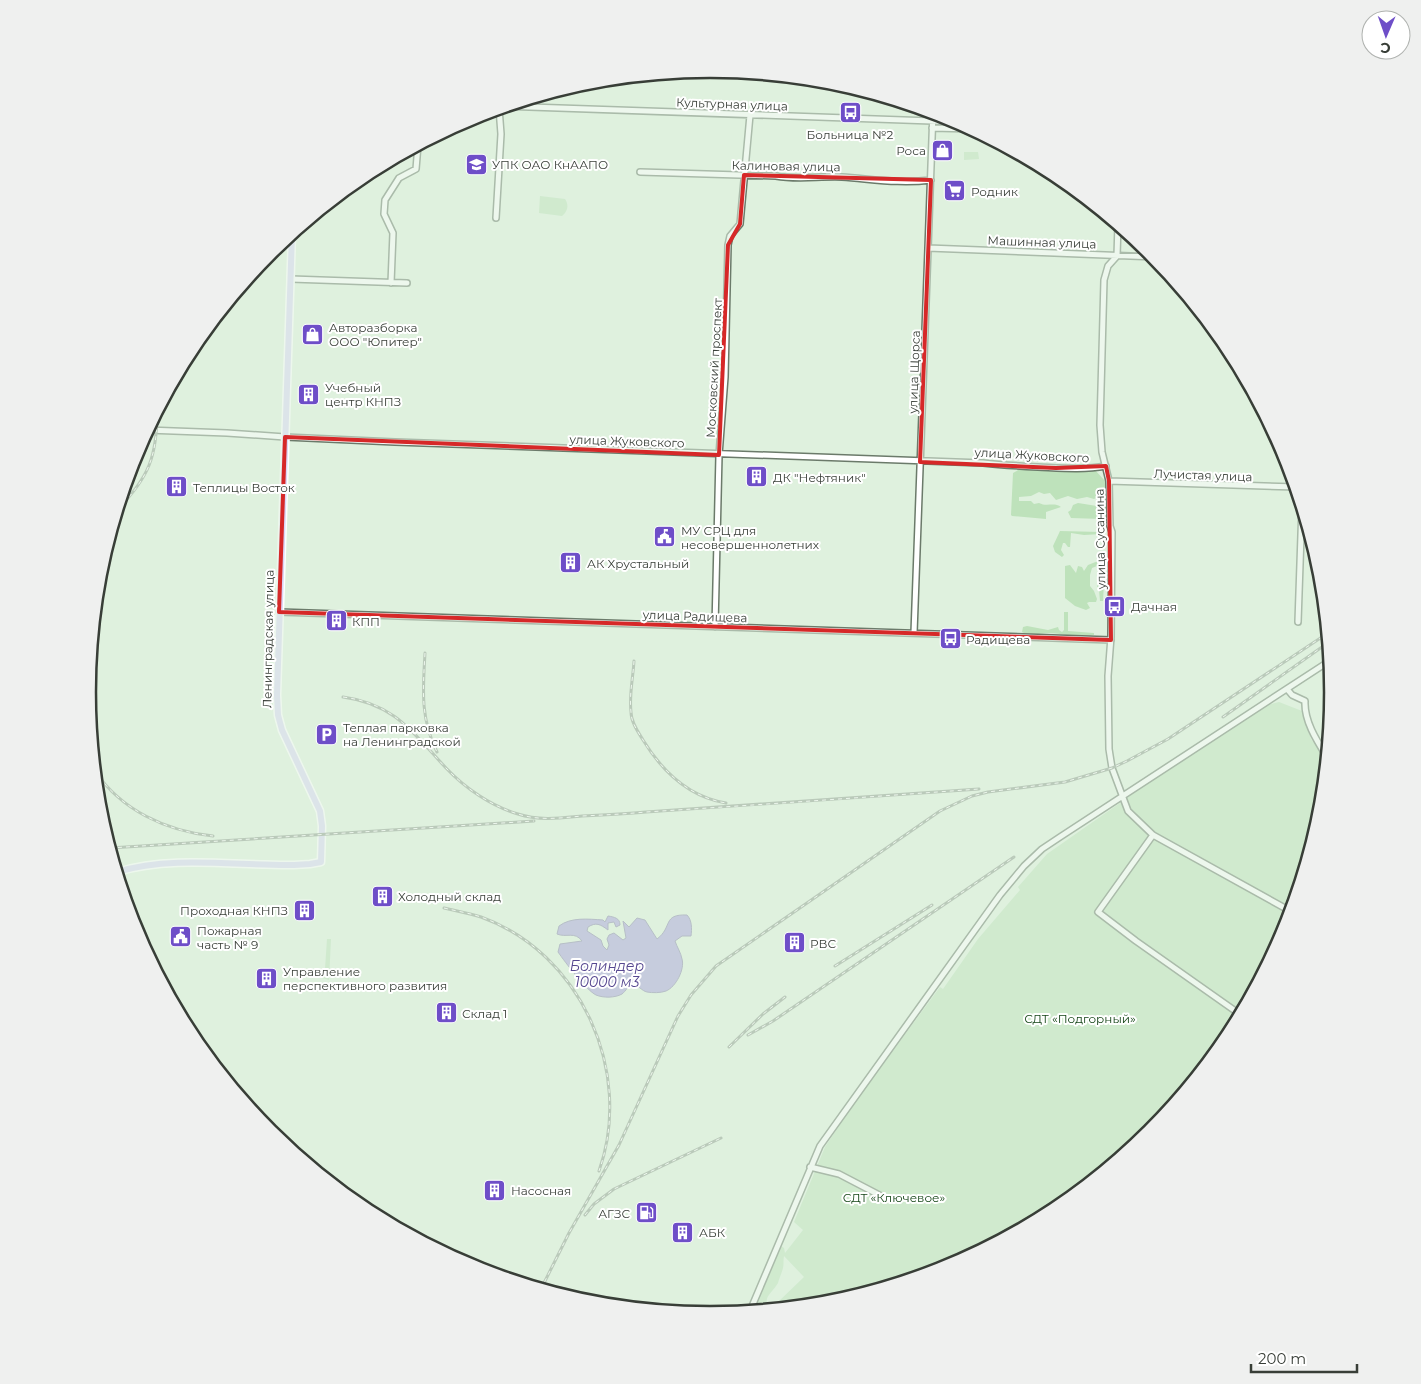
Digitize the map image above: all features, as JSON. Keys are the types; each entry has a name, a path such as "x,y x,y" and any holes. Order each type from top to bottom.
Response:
{"main road":[{"name":"Ленинградская улица","path":"123,870 141,866 165,864 294,865 321,862 322,820 320,811 289,747 278,715 277,695 292,242"}],"street":[{"name":"Культурная улица","path":"524,107 938,121"},
{"name":"Московский проспект","path":"715,627 719,455 725,377 728,245 730,236 740,224 750,114"},
{"path":"496,218 501,134 500,115"},
{"name":"улица Щорса","path":"914,634 933,121"},
{"path":"932,128 957,129"},
{"path":"391,283 393,234 384,214 385,200 400,178 416,170 417,152"},
{"name":"Калиновая улица","path":"640,172 776,176 788,178 812,176 843,177 906,183 931,180"},
{"name":"улица Сусанина","path":"1118,232 1117,256 1108,266 1104,280 1100,425 1102,452 1109,481 1110,526 1112,532 1108,676 1109,749 1112,768 1128,811 1153,835 1285,908"},
{"name":"Машинная улица","path":"928,248 1145,257"},
{"path":"291,279 407,283"},
{"name":"улица Жуковского","path":"155,430 719,455 983,463 1056,468 1106,466"},
{"name":"Лучистая улица","path":"1109,481 1290,488"},
{"path":"1298,622 1301,524"},
{"name":"улица Радищева","path":"280,612 1110,640"},
{"path":"753,1305 820,1146 983,919 1024,866 1042,849 1324,664"},
{"path":"1287,689 1292,695 1305,701 1309,723 1322,749"},
{"path":"1153,835 1098,912 1235,1011"},
{"path":"810,1167 839,1174 885,1198"}],"highlighted area":[{"path":"744,175 931,180 920,462 1056,468 1106,466 1109,481 1111,640 279,612 285,437 719,455 728,245 740,224"}],"green space":[{"path":"964,152 978,152 979,159 964,160"},
{"path":"540,196 565,199 566,212 562,216 539,213"},
{"path":"1020,469 1095,470 1106,482 1107,501 1104,502 1102,498 1098,497 1094,499 1087,497 1077,499 1068,496 1056,500 1050,493 1044,494 1039,492 1031,496 1019,497 1019,501 1031,501 1034,504 1039,503 1061,507 1046,512 1046,519 1012,516 1013,473"},
{"path":"1078,503 1097,506 1104,505 1108,510 1107,522 1103,523 1101,519 1071,518 1068,512 1073,505"},
{"path":"1060,531 1101,532 1102,534 1084,535 1071,533 1070,547 1063,543 1061,550 1064,555 1062,557 1055,552 1053,546"},
{"path":"1098,561 1103,562 1105,565 1103,601 1100,601 1097,587 1100,576 1097,566 1092,568 1090,575 1090,586 1097,599 1096,602 1087,603 1090,608 1086,610 1075,606 1065,598 1065,566 1070,565 1076,573 1078,566 1082,567 1084,571 1088,565"},
{"path":"1064,612 1068,612 1068,631 1094,633 1094,635 1077,636 1050,633 1032,635 1022,632 1023,627 1027,626 1048,630 1058,627 1062,632 1064,630"},
{"name":"СДТ «Подгорный»","path":"1279,702 1302,711 1311,739 1322,753 1313,812 1304,851 1292,890 1262,964 1243,999 1221,1033 1173,1097 1145,1127 1085,1180 1018,1224 982,1243 946,1260 870,1286 830,1295 778,1302 804,1277 784,1256 783,1268 778,1283 768,1296 767,1303 754,1305 774,1264 777,1250 781,1246 784,1248 785,1253 803,1230 794,1222 825,1147 850,1109 940,987 943,989 978,939 1020,890 1018,887 1047,854 1120,803 1124,805 1128,801 1125,797 1267,705"},
{"path":"327,939 331,939 329,980 322,978 323,969 325,969"}],"water":[{"name":"Болиндер 10000 м3","path":"679,915 687,915 691,922 691,936 682,936 675,941 683,963 681,972 673,986 664,992 647,992 632,985 622,994 616,996 605,997 596,995 581,982 558,952 560,944 582,941 573,935 557,934 559,926 569,921 586,919 603,920 605,922 608,916 618,919 620,925 616,927 614,922 608,923 608,930 598,924 588,927 587,931 601,940 607,950 609,935 614,933 623,940 626,938 623,921 629,927 637,918 645,920 657,939 671,919"}],"railway":[{"path":"128,499 137,487 149,465 153,454 157,425"},
{"path":"544,1284 569,1233 619,1145 678,1016 691,995 716,966 940,811 972,796 988,792 1065,782 1112,768 1168,739 1322,637"},
{"path":"1223,717 1323,646"},
{"path":"425,653 423,691 425,715 437,752"},
{"path":"634,661 630,699 631,716 643,740 668,772 688,789 713,800 726,803"},
{"path":"343,697 376,706 390,713 413,732 446,768 470,789 508,811 534,818 622,814 979,789"},
{"path":"102,781 118,797 146,816 178,829 213,836"},
{"path":"116,848 534,821"},
{"path":"748,1035 773,1021 1014,857"},
{"path":"835,966 932,905"},
{"path":"444,908 481,917 516,934 547,958 572,987 591,1020 603,1057 609,1095 608,1133 599,1171"},
{"path":"729,1047 763,1014 785,997"},
{"path":"585,1215 594,1204 614,1189 721,1138"}],"place":[{"name":"Больница №2","path":"850,113"},
{"name":"Роса","path":"942,150"},
{"name":"УПК ОАО КнААПО","path":"476,164"},
{"name":"Родник","path":"955,191"},
{"name":"Авторазборка ООО \"Юпитер\"","path":"313,334"},
{"name":"Учебный центр КНПЗ","path":"309,394"},
{"name":"ДК \"Нефтяник\"","path":"757,477"},
{"name":"Теплицы Восток","path":"177,487"},
{"name":"МУ СРЦ для несовершеннолетних","path":"665,537"},
{"name":"АК Хрустальный","path":"571,563"},
{"name":"Дачная","path":"1115,606"},
{"name":"КПП","path":"336,621"},
{"name":"Радищева","path":"950,639"},
{"name":"Теплая парковка на Ленинградской","path":"327,734"},
{"name":"Холодный склад","path":"382,896"},
{"name":"Проходная КНПЗ","path":"304,910"},
{"name":"Пожарная часть № 9","path":"181,937"},
{"name":"РВС","path":"794,943"},
{"name":"Управление перспективного развития","path":"267,978"},
{"name":"Склад 1","path":"446,1013"},
{"name":"Насосная","path":"495,1190"},
{"name":"АГЗС","path":"646,1213"},
{"name":"АБК","path":"683,1232"}],"park label":[{"name":"СДТ «Ключевое»","path":"894,1197"}]}
